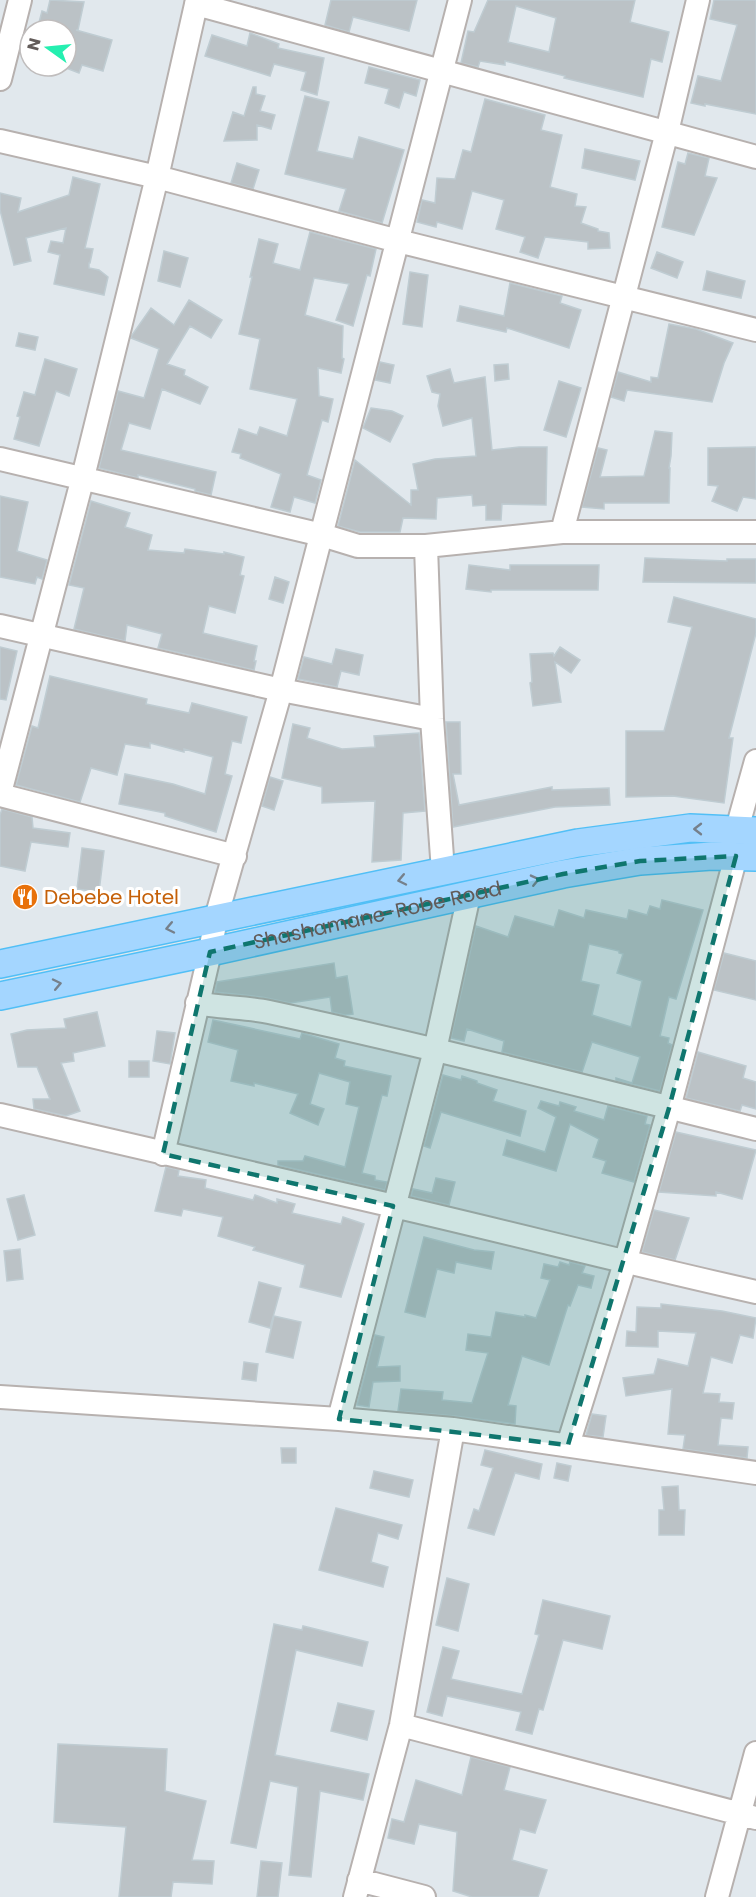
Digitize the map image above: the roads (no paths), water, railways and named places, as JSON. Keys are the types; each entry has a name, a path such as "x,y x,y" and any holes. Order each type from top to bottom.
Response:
{"main road":[{"name":"Shashamane-Robe Road","path":"0,964 578,843 690,828 746,843"},
{"name":"Shashamane-Robe Road","path":"0,996 563,874 746,843"}],"street":[{"path":"0,79 20,0"},
{"path":"162,1154 216,918 281,690 460,0"},
{"path":"562,532 667,132 698,0"},
{"path":"235,856 0,794 83,477 157,177 196,2 441,72 756,157"},
{"path":"0,141 157,177 398,241 756,330"},
{"path":"0,459 322,535 358,546 426,546 562,532 756,532"},
{"path":"426,546 432,719 443,871"},
{"path":"0,626 281,690 432,719"},
{"path":"568,1444 625,1263 746,843 756,761"},
{"path":"339,1419 435,1050 469,895"},
{"path":"197,1002 221,1008 265,1011 435,1050 756,1129"},
{"path":"0,1115 756,1292"},
{"path":"0,1397 339,1419 453,1429 756,1473"},
{"path":"424,1897 357,1888 401,1725 453,1429"},
{"path":"401,1725 748,1816"},
{"path":"717,1897 748,1816 756,1753"}],"place":[{"name":"Debebe Hotel","path":"25,897"}]}
